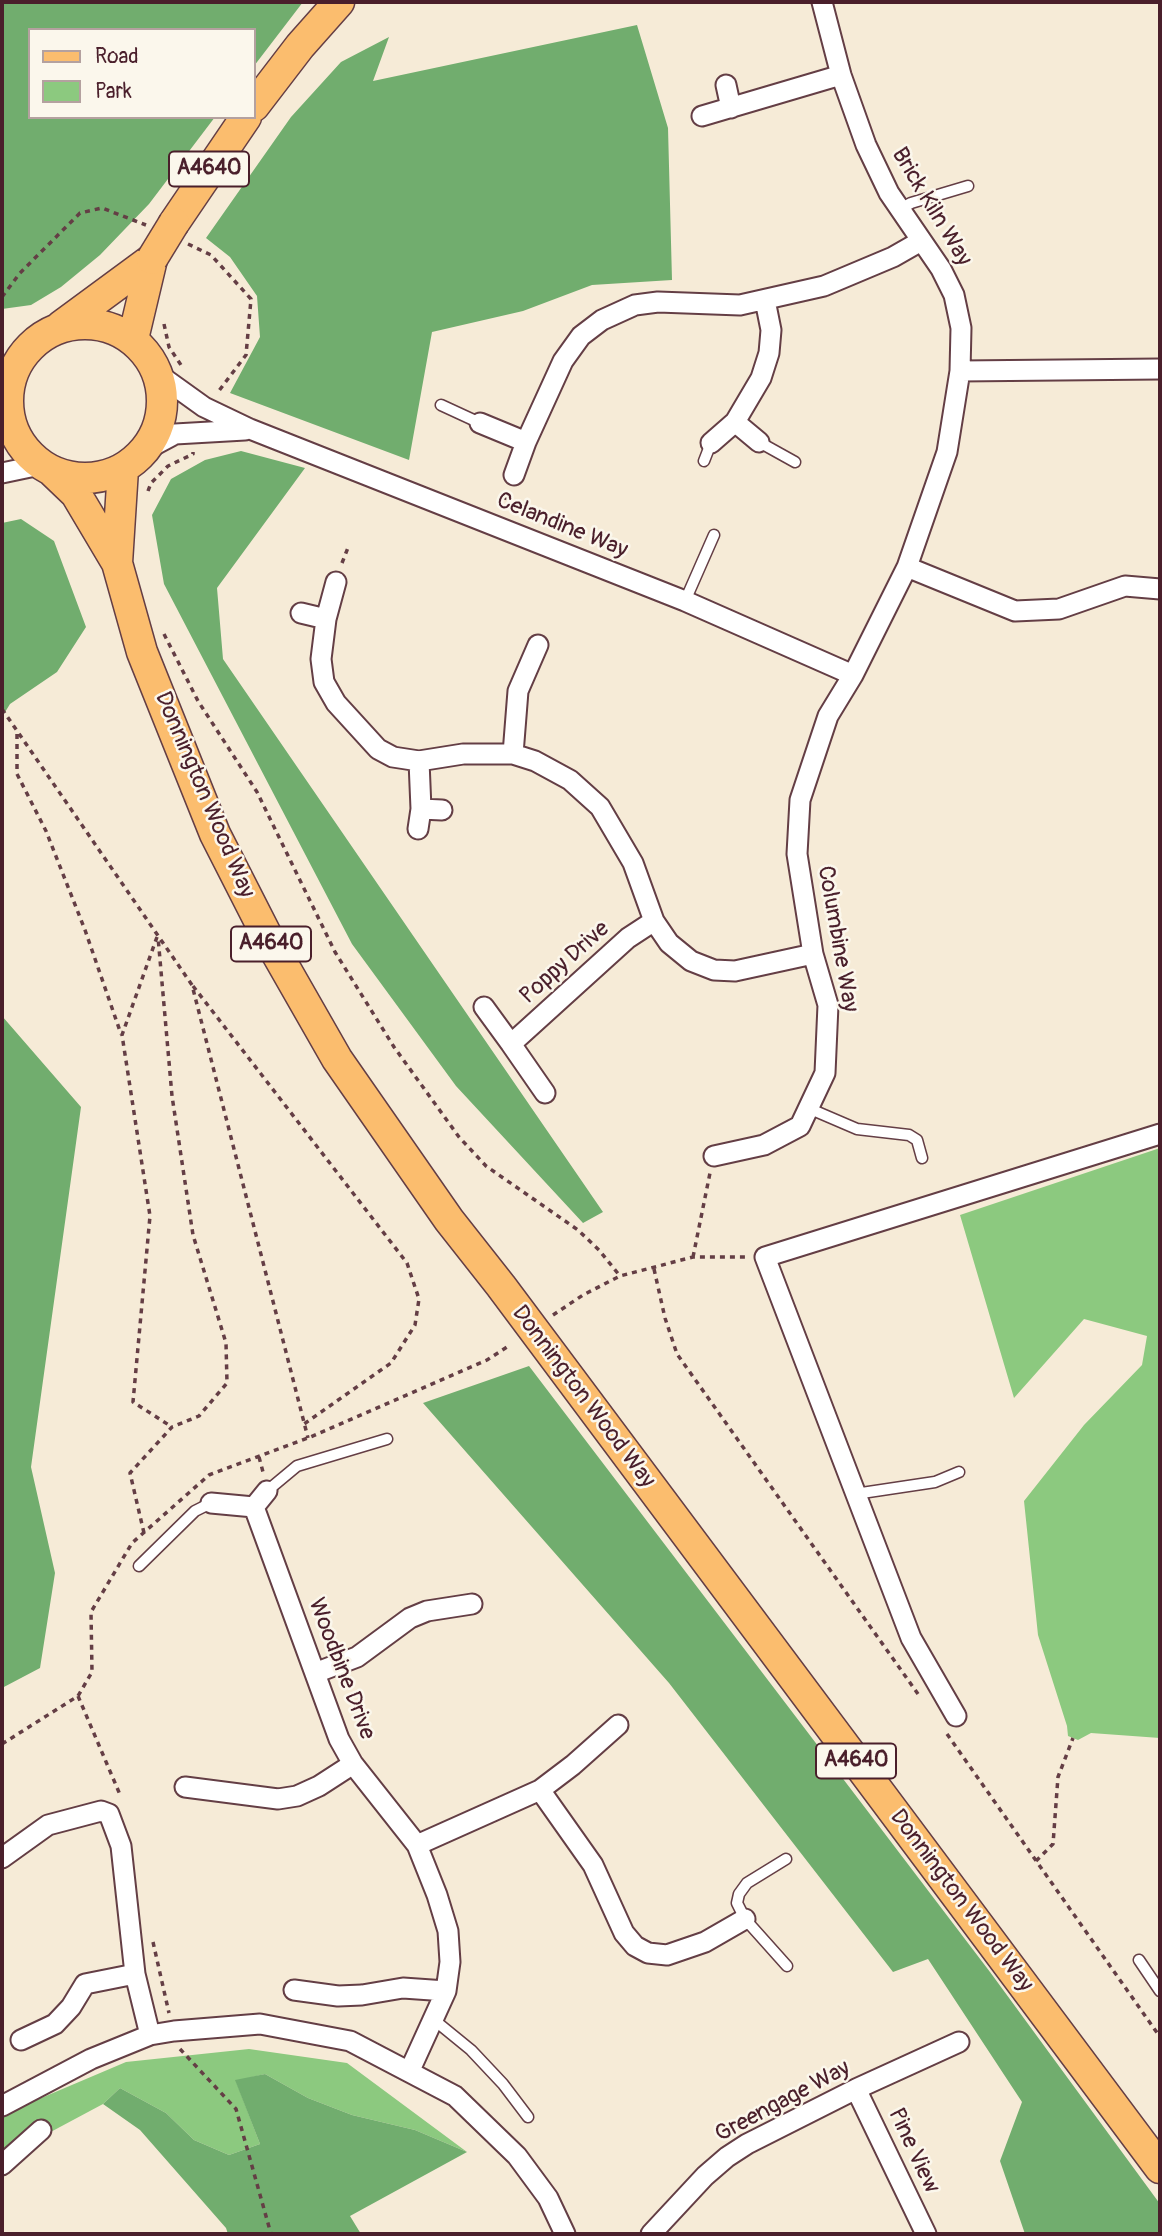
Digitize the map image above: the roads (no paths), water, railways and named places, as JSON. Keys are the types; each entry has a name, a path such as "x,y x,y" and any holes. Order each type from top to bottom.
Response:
{"main road":[{"path":"256,103 300,46 339,2"},
{"name":"A4640","path":"133,339 152,259 245,119"},
{"name":"A4640","path":"47,468 22,447 4,407 16,363 28,347 43,335 61,327 152,259"},
{"name":"A4640","path":"61,327 86,323 111,327 133,339 148,355 172,372 163,400 159,427 134,460"},
{"path":"47,468 76,478 100,477 134,460"},
{"name":"Donnington Wood Way","path":"117,563 134,460"},
{"name":"Donnington Wood Way","path":"47,468 76,494 117,563 142,652 215,834 269,940 337,1059 449,1220 1160,2168"}],"street":[{"name":"Brick Kiln Way","path":"822,2 841,75 866,145 890,193 941,269 954,295 961,328 960,371 947,452 907,567 853,675"},
{"path":"702,116 841,75"},
{"path":"726,85 731,108"},
{"path":"514,475 563,361 581,336 602,320 635,305 658,302 740,305 824,286 893,257 921,241"},
{"path":"707,452 735,422 761,378 769,353 771,330 765,300"},
{"path":"960,371 1160,369"},
{"name":"Celandine Way","path":"172,372 204,407 250,429 685,601 853,675"},
{"path":"735,422 760,442"},
{"path":"480,423 526,442"},
{"name":"Celandine Way","path":"134,460 174,435 250,429"},
{"path":"2,474 47,468"},
{"path":"907,567 1015,611 1059,608 1125,586 1160,589"},
{"path":"336,582 326,619 321,659 324,682 336,703 377,749 393,757 419,761 463,754 513,754 535,761 570,780 600,807 633,863 654,921 670,943 691,961 714,970 735,971 813,954"},
{"path":"301,613 326,619"},
{"path":"513,754 518,691 538,645"},
{"name":"Columbine Way","path":"714,1156 764,1145 800,1126 825,1073 828,1005 813,954 797,854 800,800 828,716 853,675"},
{"path":"418,829 421,809 419,761"},
{"path":"421,809 442,810"},
{"name":"Poppy Drive","path":"511,1044 617,946 654,921"},
{"path":"484,1007 545,1093"},
{"path":"951,1725 911,1638 765,1257 1160,1135"},
{"path":"211,1503 254,1507 267,1491"},
{"name":"Woodbine Drive","path":"254,1507 339,1739 353,1765 417,1845 448,1931 450,1962 446,1991 410,2070"},
{"path":"315,1673 357,1657 410,1618 427,1611 472,1604"},
{"path":"417,1845 540,1790 618,1725"},
{"path":"185,1787 278,1799 297,1796 353,1765"},
{"path":"540,1790 593,1865 624,1933 635,1946 648,1953 667,1955 695,1946 745,1919"},
{"path":"2,1858 48,1825 101,1811 109,1814 121,1846 135,1974 150,2035"},
{"path":"21,2040 55,2024 71,2007 85,1984 135,1974"},
{"path":"294,1990 338,1996 403,1988 446,1991"},
{"path":"2,2106 91,2059 150,2035 260,2024 350,2041 410,2070 455,2096 517,2156 548,2198 565,2234"},
{"name":"Greengage Way","path":"651,2234 705,2176 747,2144 856,2089 959,2042"},
{"name":"Pine View","path":"856,2089 926,2234"},
{"path":"2,2165 41,2130"}],"lane":[{"path":"900,209 911,203 968,187"},
{"path":"441,405 480,423"},
{"path":"760,442 795,462"},
{"path":"685,601 714,535"},
{"path":"808,1108 857,1129 909,1135 917,1140 922,1158"},
{"path":"267,1491 297,1466 387,1439"},
{"path":"855,1494 935,1482 959,1472"},
{"path":"139,1566 195,1511 211,1503"},
{"path":"786,1859 747,1883 739,1894 737,1903 745,1919 787,1966"},
{"path":"1139,1960 1160,1991"},
{"path":"433,2019 471,2050 503,2084 528,2117"}]}
